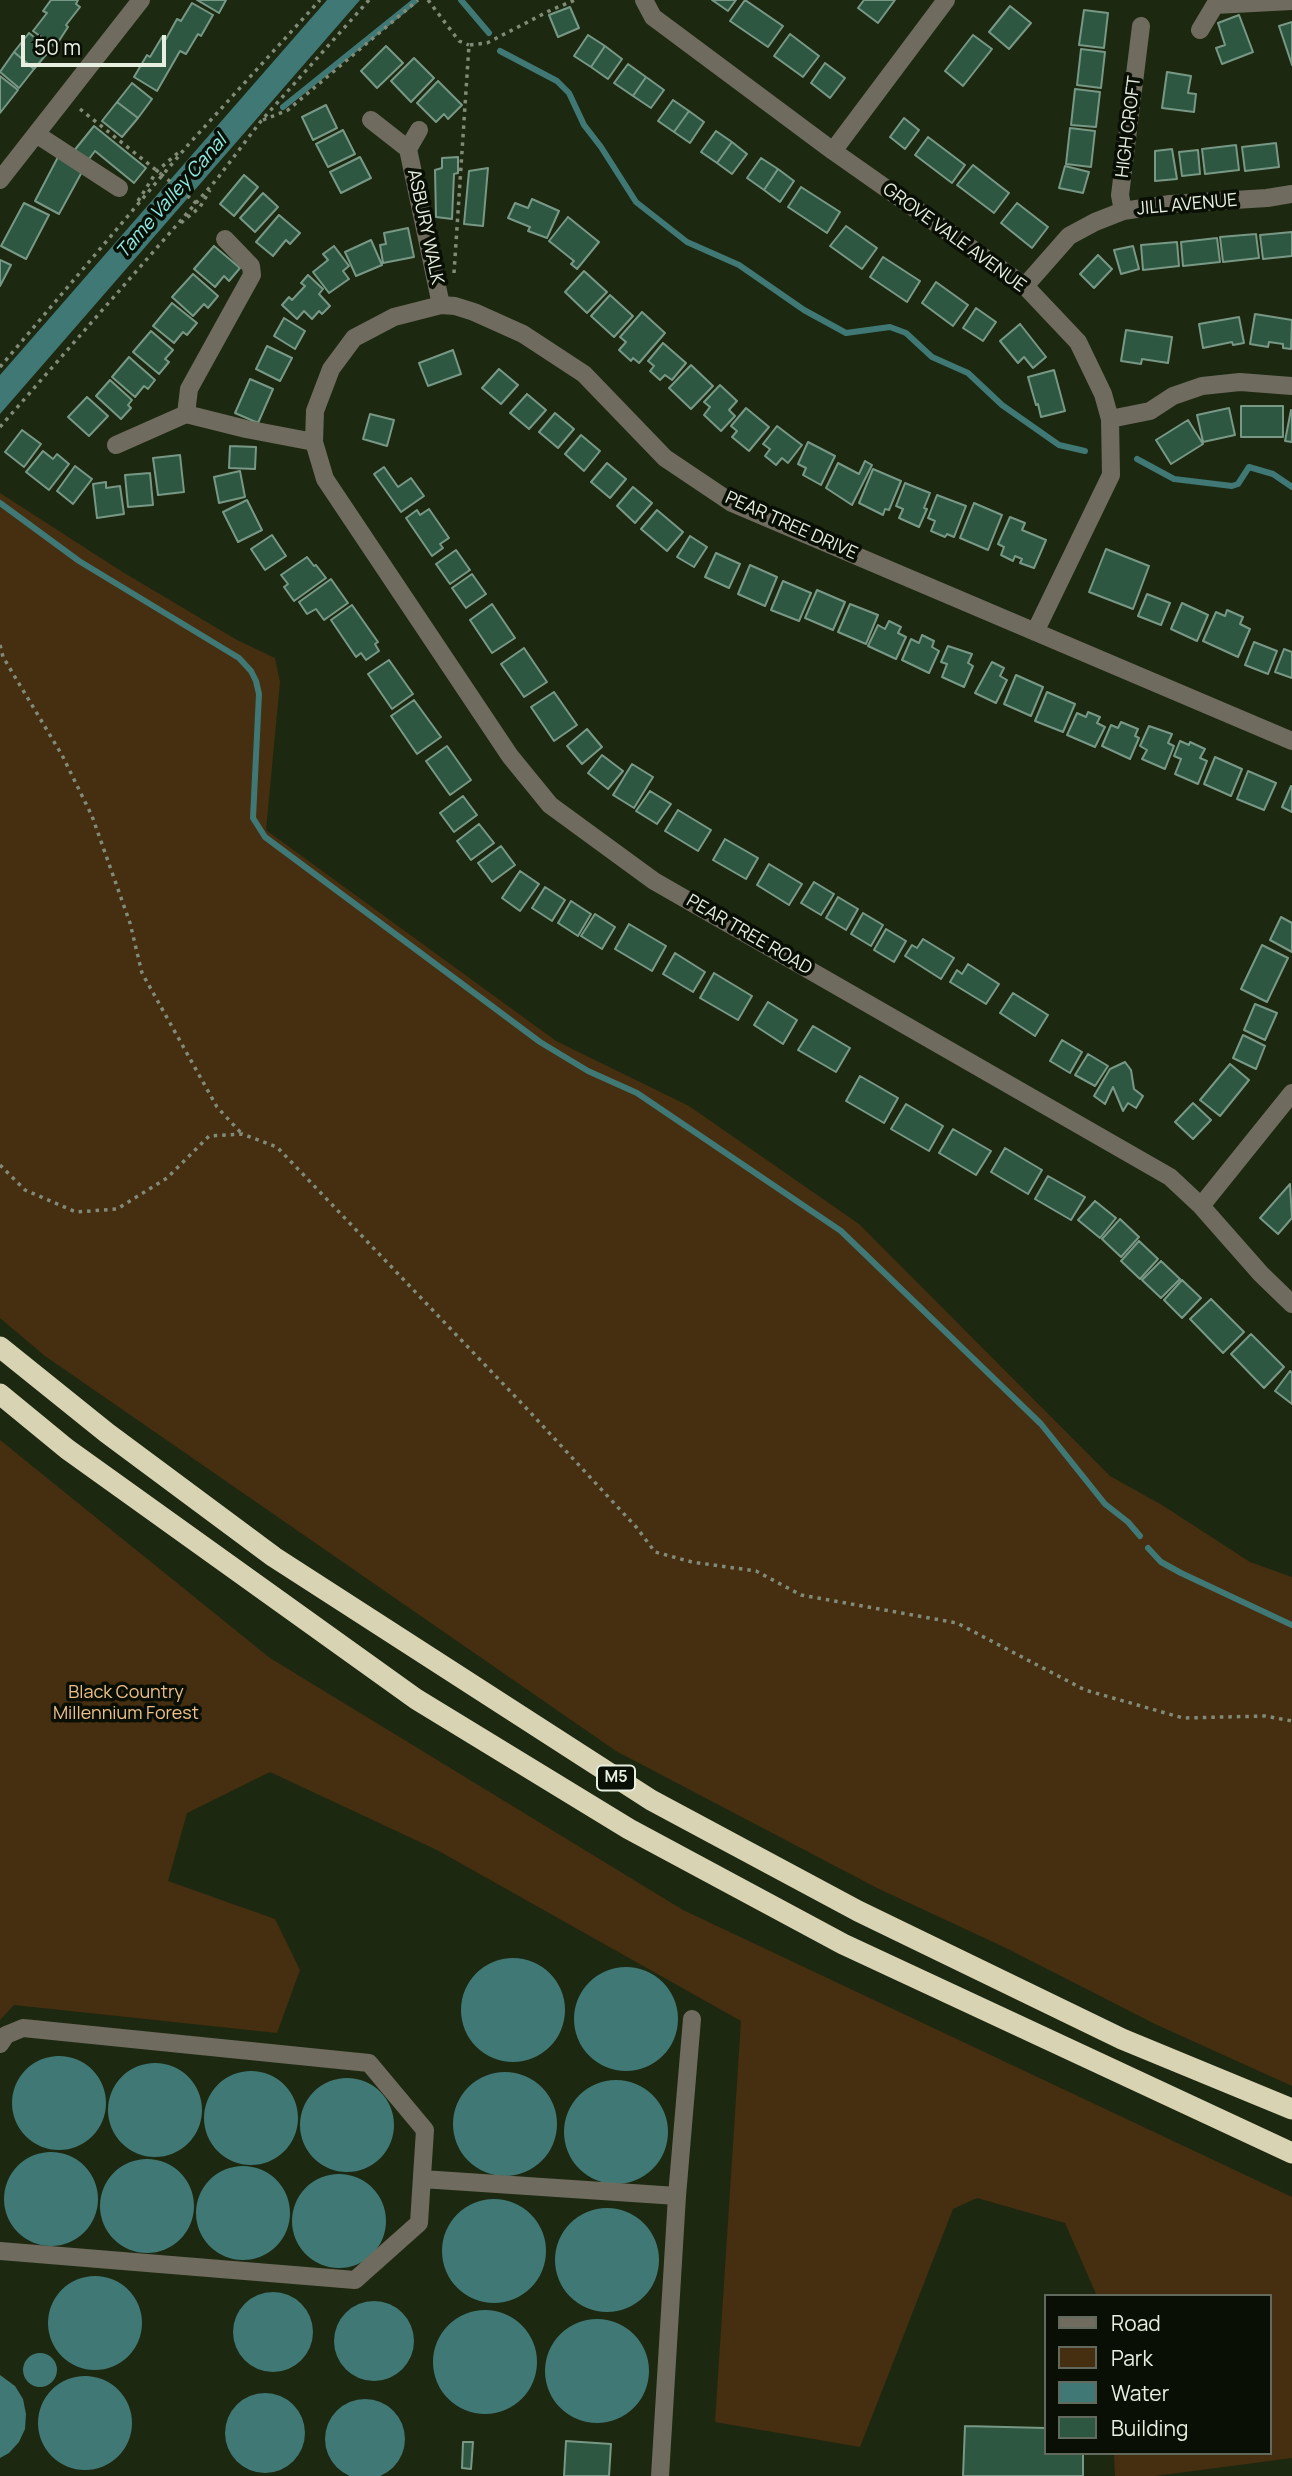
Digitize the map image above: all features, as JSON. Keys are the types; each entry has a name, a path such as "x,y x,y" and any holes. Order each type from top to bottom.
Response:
{"highway":[{"name":"M5","path":"0,1347 107,1433 274,1557 651,1800 858,1911 1122,2039 1292,2109"},
{"name":"M5","path":"0,1394 67,1449 416,1699 629,1829 843,1944 1285,2150"}],"street":[{"path":"0,180 141,0"},
{"name":"GROVE VALE AVENUE","path":"644,0 653,17 833,151 1025,286 1079,342 1103,394 1110,419 1111,475 1035,632"},
{"path":"833,151 946,0"},
{"path":"1200,30 1215,5 1288,2"},
{"name":"HIGH CROFT","path":"1123,211 1120,195 1145,38"},
{"name":"ASBURY WALK","path":"371,120 408,149 448,306"},
{"name":"ASBURY WALK","path":"408,149 419,130"},
{"path":"36,134 119,188"},
{"name":"JILL AVENUE","path":"1025,286 1069,236 1123,211 1170,204 1292,194"},
{"path":"186,414 189,389 252,275 251,266 225,239"},
{"path":"116,445 186,414 314,442 315,411 331,369 354,338 394,317 448,306"},
{"name":"PEAR TREE DRIVE","path":"448,306 523,334 584,374 665,458 732,503 1292,741"},
{"path":"1110,419 1150,411 1173,396 1202,386 1240,382 1292,386"},
{"name":"PEAR TREE ROAD","path":"314,442 325,479 510,756 550,805 654,881 1170,1177 1292,1304"},
{"path":"1200,1206 1292,1093"},
{"path":"660,2476 677,2196 692,2019"},
{"path":"0,2044 6,2035 23,2028 369,2063 425,2130 419,2223 355,2280 0,2251"},
{"path":"422,2179 677,2196"}],"path":[{"path":"0,367 188,145 320,0"},
{"path":"169,233 198,206 261,121 369,0"},
{"path":"261,121 288,110 418,0"},
{"path":"428,0 459,41 469,46 487,43 575,0"},
{"path":"448,306 454,284 469,46"},
{"path":"65,96 198,206"},
{"path":"132,212 159,172 188,145"},
{"path":"0,427 217,180"},
{"path":"0,645 3,657 62,755 92,816 130,923 142,973 218,1107 242,1134"},
{"path":"0,1165 25,1190 76,1212 117,1209 167,1178 209,1136 242,1134 277,1147 529,1411 637,1528 655,1552 692,1562 756,1571 801,1595 957,1623 1085,1690 1183,1718 1265,1716 1292,1721"}],"green space":[{"path":"0,493 121,571 237,640 275,658 280,682 266,830 556,1041 689,1106 859,1224 1110,1476 1162,1505 1250,1562 1292,1577 1292,2086 1155,2024 1006,1948 877,1888 616,1751 45,1356 0,1318"},
{"name":"Black Country Millennium Forest","path":"0,1440 270,1658 683,1910 1292,2197 1292,2458 1155,2476 1115,2476 1114,2455 1271,2455 1271,2294 1096,2294 1065,2223 977,2198 953,2209 860,2447 715,2422 741,2021 437,1850 270,1772 187,1813 168,1881 275,1919 300,1970 277,2033 14,2005 0,2020"}],"water":[{"name":"Tame Valley Canal","path":"327,0 360,0 0,414 0,375"},
{"path":"513,1958 533,1962 550,1973 561,1990 565,2010 561,2030 550,2047 533,2058 513,2062 493,2058 476,2047 465,2030 461,2010 465,1990 476,1973 493,1962"},
{"path":"626,1967 646,1971 663,1982 674,1999 678,2019 674,2039 663,2056 646,2067 626,2071 606,2067 589,2056 578,2039 574,2019 578,1999 589,1982 606,1971"},
{"path":"59,2056 77,2060 92,2070 102,2085 106,2103 102,2121 92,2136 77,2146 59,2150 41,2146 26,2136 16,2121 12,2103 16,2085 26,2070 41,2060"},
{"path":"155,2063 173,2067 188,2077 198,2092 202,2110 198,2128 188,2143 173,2153 155,2157 137,2153 122,2143 112,2128 108,2110 112,2092 122,2077 137,2067"},
{"path":"251,2071 269,2075 284,2085 294,2100 298,2118 294,2136 284,2151 269,2161 251,2165 233,2161 218,2151 208,2136 204,2118 208,2100 218,2085 233,2075"},
{"path":"505,2072 525,2076 542,2087 553,2104 557,2124 553,2144 542,2161 525,2172 505,2176 485,2172 468,2161 457,2144 453,2124 457,2104 468,2087 485,2076"},
{"path":"347,2078 365,2082 380,2092 390,2107 394,2125 390,2143 380,2158 365,2168 347,2172 329,2168 314,2158 304,2143 300,2125 304,2107 314,2092 329,2082"},
{"path":"616,2080 636,2084 653,2095 664,2112 668,2132 664,2152 653,2169 636,2180 616,2184 596,2180 579,2169 568,2152 564,2132 568,2112 579,2095 596,2084"},
{"path":"51,2152 69,2156 84,2166 94,2181 98,2199 94,2217 84,2232 69,2242 51,2246 33,2242 18,2232 8,2217 4,2199 8,2181 18,2166 33,2156"},
{"path":"147,2159 165,2163 180,2173 190,2188 194,2206 190,2224 180,2239 165,2249 147,2253 129,2249 114,2239 104,2224 100,2206 104,2188 114,2173 129,2163"},
{"path":"243,2166 261,2170 276,2180 286,2195 290,2213 286,2231 276,2246 261,2256 243,2260 225,2256 210,2246 200,2231 196,2213 200,2195 210,2180 225,2170"},
{"path":"339,2174 357,2178 372,2188 382,2203 386,2221 382,2239 372,2254 357,2264 339,2268 321,2264 306,2254 296,2239 292,2221 296,2203 306,2188 321,2178"},
{"path":"494,2199 514,2203 531,2214 542,2231 546,2251 542,2271 531,2288 514,2299 494,2303 474,2299 457,2288 446,2271 442,2251 446,2231 457,2214 474,2203"},
{"path":"607,2208 627,2212 644,2223 655,2240 659,2260 655,2280 644,2297 627,2308 607,2312 587,2308 570,2297 559,2280 555,2260 559,2240 570,2223 587,2212"},
{"path":"95,2276 113,2280 128,2290 138,2305 142,2323 138,2341 128,2356 113,2366 95,2370 77,2366 62,2356 52,2341 48,2323 52,2305 62,2290 77,2280"},
{"path":"265,2292 281,2292 302,2303 313,2324 313,2340 302,2361 281,2372 265,2372 251,2366 239,2354 233,2340 233,2324 239,2310 251,2298"},
{"path":"366,2301 382,2301 403,2312 414,2333 414,2349 403,2370 382,2381 366,2381 352,2375 340,2363 334,2349 334,2333 340,2319 352,2307"},
{"path":"485,2310 505,2314 522,2325 533,2342 537,2362 533,2382 522,2399 505,2410 485,2414 465,2410 448,2399 437,2382 433,2362 437,2342 448,2325 465,2314"},
{"path":"597,2319 617,2323 634,2334 645,2351 649,2371 645,2391 634,2408 617,2419 597,2423 577,2419 560,2408 549,2391 545,2371 549,2351 560,2334 577,2323"},
{"path":"40,2353 52,2358 57,2370 52,2382 40,2387 28,2382 23,2370 28,2358"},
{"path":"0,2375 15,2386 23,2399 26,2414 25,2429 19,2442 0,2458"},
{"path":"85,2376 103,2380 118,2390 128,2405 132,2423 128,2441 118,2456 103,2466 85,2470 67,2466 52,2456 42,2441 38,2423 42,2405 52,2390 67,2380"},
{"path":"257,2393 273,2393 294,2404 305,2425 305,2441 294,2462 273,2473 257,2473 243,2467 231,2455 225,2441 225,2425 231,2411 243,2399"},
{"path":"357,2400 373,2400 387,2406 398,2417 404,2431 404,2447 398,2461 387,2472 376,2477 354,2477 343,2472 332,2461 326,2447 326,2431 332,2417 343,2406"}],"building":[{"path":"51,0 78,0 76,4 80,7 66,25 68,27 55,47 33,31 47,13 43,11"},
{"path":"197,0 226,0 219,13"},
{"path":"712,0 736,0 728,11"},
{"path":"745,0 783,26 768,47 730,21"},
{"path":"864,0 895,0 878,23 858,8"},
{"path":"192,3 213,15 186,54 180,51 157,91 134,77 147,55 150,57 162,37 166,39 177,19 181,21"},
{"path":"1010,6 1031,23 1009,49 989,32"},
{"path":"570,7 579,28 558,37 549,15"},
{"path":"1084,10 1108,13 1104,48 1079,45"},
{"path":"1239,15 1253,52 1222,64 1216,48 1225,45 1218,23"},
{"path":"1292,22 1292,65 1279,26"},
{"path":"29,33 50,50 34,69 14,52"},
{"path":"790,34 819,56 803,77 774,56"},
{"path":"588,35 605,46 591,67 574,56"},
{"path":"973,35 992,49 963,86 945,71"},
{"path":"386,46 403,63 377,88 361,71"},
{"path":"605,46 622,59 608,79 591,67"},
{"path":"1081,49 1105,52 1101,88 1077,85"},
{"path":"14,52 34,69 19,88 0,72"},
{"path":"414,58 434,78 411,102 391,81"},
{"path":"825,63 845,78 830,98 811,83"},
{"path":"628,64 646,77 633,96 614,83"},
{"path":"1167,72 1191,76 1188,93 1196,94 1194,112 1162,108"},
{"path":"0,76 18,90 0,113"},
{"path":"646,77 664,90 651,108 633,96"},
{"path":"438,81 462,105 448,119 444,114 436,122 417,103"},
{"path":"132,83 152,99 138,118 117,102"},
{"path":"1075,89 1100,92 1096,127 1071,125"},
{"path":"673,100 689,111 674,132 658,121"},
{"path":"117,102 138,118 122,137 102,121"},
{"path":"326,105 337,128 313,140 302,117"},
{"path":"689,111 704,122 690,143 674,132"},
{"path":"904,118 919,130 905,149 890,137"},
{"path":"94,126 146,168 134,183 95,151 86,163 73,152"},
{"path":"1070,128 1095,131 1091,167 1066,164"},
{"path":"343,130 355,154 328,167 316,144"},
{"path":"716,131 732,142 717,163 701,152"},
{"path":"928,137 965,165 952,183 915,155"},
{"path":"732,142 747,154 732,174 717,163"},
{"path":"1276,143 1279,167 1245,171 1242,147"},
{"path":"1236,145 1239,170 1205,174 1202,149"},
{"path":"1172,149 1177,179 1155,181 1155,151"},
{"path":"1198,150 1200,174 1182,176 1179,152"},
{"path":"58,157 83,170 59,214 35,201"},
{"path":"360,157 371,178 341,193 330,172"},
{"path":"458,157 458,173 454,174 452,219 436,217 435,170 442,168 442,158"},
{"path":"761,158 778,169 764,190 747,178"},
{"path":"973,165 1009,193 994,213 957,185"},
{"path":"1065,166 1089,172 1083,193 1059,188"},
{"path":"488,168 483,226 464,224 469,171"},
{"path":"778,169 794,181 780,202 764,190"},
{"path":"244,175 258,187 234,216 220,204"},
{"path":"801,187 840,212 827,233 788,207"},
{"path":"263,193 278,207 255,232 240,218"},
{"path":"532,199 559,211 547,238 528,231 530,227 508,218 515,203 528,208"},
{"path":"24,203 49,215 26,259 1,246"},
{"path":"1017,203 1048,227 1032,248 1001,223"},
{"path":"279,215 300,233 290,244 286,240 273,256 256,242"},
{"path":"568,217 599,242 577,269 571,264 574,261 549,241"},
{"path":"846,226 877,248 862,269 830,246"},
{"path":"408,228 414,257 383,263 380,245 386,244 384,233"},
{"path":"1292,232 1292,256 1263,259 1260,235"},
{"path":"1256,234 1259,258 1223,262 1220,237"},
{"path":"1217,238 1220,262 1183,266 1181,242"},
{"path":"371,240 382,265 356,276 345,252"},
{"path":"1177,242 1179,266 1143,270 1141,245"},
{"path":"214,246 240,268 229,281 224,276 215,287 194,269"},
{"path":"334,246 349,266 343,271 349,279 329,293 313,272 328,260 323,254"},
{"path":"1133,246 1139,269 1121,274 1114,250"},
{"path":"1098,255 1112,269 1094,288 1080,274"},
{"path":"883,257 920,281 907,302 870,277"},
{"path":"0,260 11,265 0,286"},
{"path":"584,271 607,292 587,313 565,292"},
{"path":"193,274 218,296 208,308 204,304 193,316 172,297"},
{"path":"308,275 323,289 319,294 330,306 322,314 319,311 312,319 304,311 297,319 282,305 289,297 292,300 305,286 301,283"},
{"path":"936,282 968,305 953,326 922,303"},
{"path":"610,295 633,316 614,337 591,316"},
{"path":"172,303 197,323 187,335 183,332 174,343 153,326"},
{"path":"976,308 996,322 983,341 963,328"},
{"path":"642,312 665,333 639,363 633,358 631,361 619,350 626,342 620,337"},
{"path":"1255,314 1292,320 1291,349 1283,348 1283,344 1269,342 1268,347 1250,344"},
{"path":"1239,317 1244,343 1233,345 1232,342 1203,348 1199,324"},
{"path":"284,318 305,331 295,349 274,336"},
{"path":"1020,324 1046,357 1033,368 1024,357 1018,363 1000,341"},
{"path":"1126,330 1172,337 1168,363 1142,359 1141,364 1121,361"},
{"path":"151,331 173,350 165,359 169,362 159,374 133,352"},
{"path":"663,343 686,363 672,380 665,375 660,380 650,371 654,366 648,361"},
{"path":"267,346 292,358 280,381 256,369"},
{"path":"453,350 461,374 428,386 419,363"},
{"path":"129,357 155,380 148,389 144,386 135,397 112,377"},
{"path":"691,365 713,386 691,409 669,388"},
{"path":"499,369 518,385 501,404 482,388"},
{"path":"1054,370 1065,411 1041,417 1028,377"},
{"path":"250,379 273,389 258,423 235,413"},
{"path":"110,380 132,400 128,405 131,408 121,419 96,396"},
{"path":"720,385 737,401 729,410 735,416 721,431 704,415 710,407 704,402"},
{"path":"527,394 546,410 529,429 510,413"},
{"path":"87,397 108,416 89,436 68,417"},
{"path":"1241,406 1283,406 1283,437 1241,437"},
{"path":"746,408 769,427 749,451 732,437 737,431 731,426"},
{"path":"1229,408 1235,435 1203,442 1197,415"},
{"path":"1292,411 1292,442 1285,441"},
{"path":"555,413 574,429 558,448 539,432"},
{"path":"370,414 394,420 387,446 363,439"},
{"path":"1188,420 1203,444 1171,464 1156,440"},
{"path":"777,426 802,445 788,463 782,458 776,465 765,456 770,449 763,444"},
{"path":"22,430 41,444 24,467 5,452"},
{"path":"581,435 600,451 584,471 565,454"},
{"path":"808,442 835,456 821,485 803,475 806,468 798,464"},
{"path":"230,446 256,447 255,469 229,468"},
{"path":"43,451 53,459 57,454 69,464 49,490 26,472"},
{"path":"180,455 184,492 158,495 153,458"},
{"path":"865,461 872,465 852,505 826,488 838,463 859,474"},
{"path":"607,463 626,479 610,498 591,482"},
{"path":"75,466 92,479 73,504 57,491"},
{"path":"384,467 398,487 411,478 424,496 401,512 374,474"},
{"path":"873,469 901,481 889,510 885,509 883,515 859,503"},
{"path":"240,471 245,497 219,503 214,477"},
{"path":"150,473 153,505 128,507 125,475"},
{"path":"106,482 106,488 120,486 124,514 97,518 93,484"},
{"path":"905,483 930,493 919,527 899,518 903,509 896,506"},
{"path":"633,487 652,503 635,523 617,506"},
{"path":"937,495 966,506 954,537 947,534 945,537 931,531 935,521 928,518"},
{"path":"247,500 262,530 238,542 223,512"},
{"path":"974,503 1002,515 988,550 960,538"},
{"path":"429,509 449,538 440,544 443,548 432,556 406,518 417,510 420,515"},
{"path":"657,510 683,532 667,551 641,529"},
{"path":"1010,517 1025,523 1022,530 1046,540 1034,568 1020,563 1022,559 1015,556 1013,561 1001,555 1004,547 998,544"},
{"path":"272,535 286,556 265,570 251,549"},
{"path":"690,536 707,547 694,567 677,557"},
{"path":"1106,549 1149,566 1133,609 1089,592"},
{"path":"456,550 470,570 450,584 436,564"},
{"path":"716,553 740,564 729,588 705,577"},
{"path":"307,557 326,578 294,601 284,587 288,584 281,575"},
{"path":"750,565 777,577 765,606 738,594"},
{"path":"472,574 486,594 466,608 452,588"},
{"path":"331,579 348,603 324,620 316,609 307,614 299,602"},
{"path":"783,581 811,593 799,621 771,610"},
{"path":"817,590 845,602 833,630 805,618"},
{"path":"1147,594 1170,603 1161,625 1138,616"},
{"path":"1182,603 1208,615 1197,641 1171,629"},
{"path":"492,604 515,638 492,653 470,620"},
{"path":"850,604 878,615 866,644 838,632"},
{"path":"352,605 378,642 375,644 379,651 366,660 361,653 356,657 331,620"},
{"path":"1227,610 1243,617 1240,624 1250,629 1238,657 1203,641 1216,612 1225,616"},
{"path":"889,621 901,627 898,633 906,637 896,659 868,646 878,625 885,629"},
{"path":"922,635 934,641 932,647 939,651 929,673 902,660 911,639 919,643"},
{"path":"1254,642 1277,651 1268,674 1245,665"},
{"path":"948,646 972,654 968,663 973,666 964,687 942,677 947,664 941,662"},
{"path":"524,648 547,682 524,697 501,664"},
{"path":"1284,649 1292,652 1292,678 1275,672"},
{"path":"389,660 413,694 392,709 368,674"},
{"path":"992,662 1004,668 1000,676 1007,680 996,703 975,693"},
{"path":"1016,675 1043,687 1031,716 1004,704"},
{"path":"554,692 577,725 554,741 531,707"},
{"path":"1047,692 1075,704 1063,732 1035,721"},
{"path":"414,700 441,737 417,754 391,716"},
{"path":"1088,712 1100,717 1097,723 1105,727 1095,747 1067,735 1077,713 1086,717"},
{"path":"1121,722 1138,729 1135,736 1139,738 1130,759 1102,746 1111,725 1118,728"},
{"path":"1149,726 1172,734 1168,743 1174,746 1165,769 1142,759 1147,750 1140,746"},
{"path":"587,729 602,747 582,764 567,746"},
{"path":"1180,741 1205,749 1200,758 1207,761 1198,784 1175,774 1181,759 1174,756"},
{"path":"447,746 471,780 450,795 426,761"},
{"path":"602,755 623,771 608,789 588,773"},
{"path":"1215,757 1242,769 1231,796 1204,784"},
{"path":"632,764 653,777 634,808 613,795"},
{"path":"1248,771 1276,783 1264,810 1237,799"},
{"path":"1292,787 1292,812 1282,807"},
{"path":"650,791 671,804 657,824 636,811"},
{"path":"463,796 477,815 454,832 440,813"},
{"path":"678,810 711,830 698,851 665,831"},
{"path":"479,824 494,843 471,860 457,841"},
{"path":"725,839 758,858 746,879 713,860"},
{"path":"501,846 515,865 492,882 478,863"},
{"path":"769,864 802,884 789,905 757,885"},
{"path":"520,871 539,884 520,911 502,898"},
{"path":"814,882 834,894 821,915 801,903"},
{"path":"545,887 565,900 552,921 532,908"},
{"path":"838,897 858,909 846,930 826,918"},
{"path":"571,901 591,914 578,936 558,923"},
{"path":"863,913 883,925 871,946 851,934"},
{"path":"595,914 615,927 602,949 581,936"},
{"path":"1281,917 1292,923 1292,952 1270,940"},
{"path":"629,924 666,946 652,971 615,949"},
{"path":"886,929 906,941 894,962 874,950"},
{"path":"923,939 954,958 941,979 905,956 912,945 917,948"},
{"path":"1262,945 1288,958 1267,1002 1241,989"},
{"path":"675,953 705,972 693,992 663,974"},
{"path":"968,964 999,984 986,1004 950,982 957,970 962,974"},
{"path":"714,973 752,996 738,1020 700,998"},
{"path":"1013,993 1048,1015 1035,1036 1000,1013"},
{"path":"768,1002 797,1020 783,1044 754,1025"},
{"path":"1255,1004 1277,1013 1265,1040 1244,1030"},
{"path":"813,1026 850,1048 836,1072 798,1050"},
{"path":"1243,1035 1265,1046 1256,1069 1233,1058"},
{"path":"1062,1040 1082,1052 1070,1073 1050,1061"},
{"path":"1088,1054 1108,1066 1095,1086 1075,1075"},
{"path":"1125,1062 1131,1070 1134,1089 1143,1096 1136,1108 1128,1103 1123,1111 1113,1087 1105,1104 1094,1096 1110,1069"},
{"path":"1230,1064 1249,1080 1220,1116 1200,1100"},
{"path":"860,1076 898,1098 884,1123 846,1101"},
{"path":"1193,1103 1211,1120 1193,1139 1175,1122"},
{"path":"906,1104 943,1126 929,1151 891,1129"},
{"path":"953,1129 991,1151 976,1175 939,1153"},
{"path":"1005,1148 1042,1170 1028,1194 991,1172"},
{"path":"1048,1176 1085,1197 1071,1220 1035,1199"},
{"path":"1290,1184 1292,1218 1278,1234 1260,1218"},
{"path":"1095,1201 1116,1218 1100,1238 1078,1220"},
{"path":"1120,1219 1139,1237 1121,1257 1102,1239"},
{"path":"1139,1241 1158,1259 1140,1279 1121,1261"},
{"path":"1161,1261 1180,1279 1161,1298 1142,1280"},
{"path":"1182,1280 1201,1298 1182,1318 1164,1300"},
{"path":"1211,1299 1244,1332 1223,1353 1190,1319"},
{"path":"1251,1334 1284,1367 1264,1388 1231,1354"},
{"path":"1290,1371 1292,1373 1292,1404 1275,1391"},
{"path":"965,2426 1044,2428 1044,2455 1083,2455 1083,2476 963,2476"},
{"path":"566,2441 611,2444 609,2476 564,2476"},
{"path":"463,2442 473,2442 471,2469 462,2468"}],"waterway":[{"path":"461,0 489,33"},
{"path":"283,107 415,1"},
{"path":"500,51 557,81 569,93 584,125 636,202 687,242 739,265 804,310 846,333 890,327 906,333 932,357 968,373 1002,405 1059,445 1085,451"},
{"path":"1137,459 1174,479 1232,486 1238,484 1249,467 1273,474 1292,487"},
{"path":"0,503 79,561 239,658 251,671 259,694 253,818 265,837 540,1042 588,1071 637,1093 841,1231 1041,1424 1105,1504 1128,1522 1140,1536"},
{"path":"1148,1548 1161,1562 1181,1573 1292,1625"}]}
